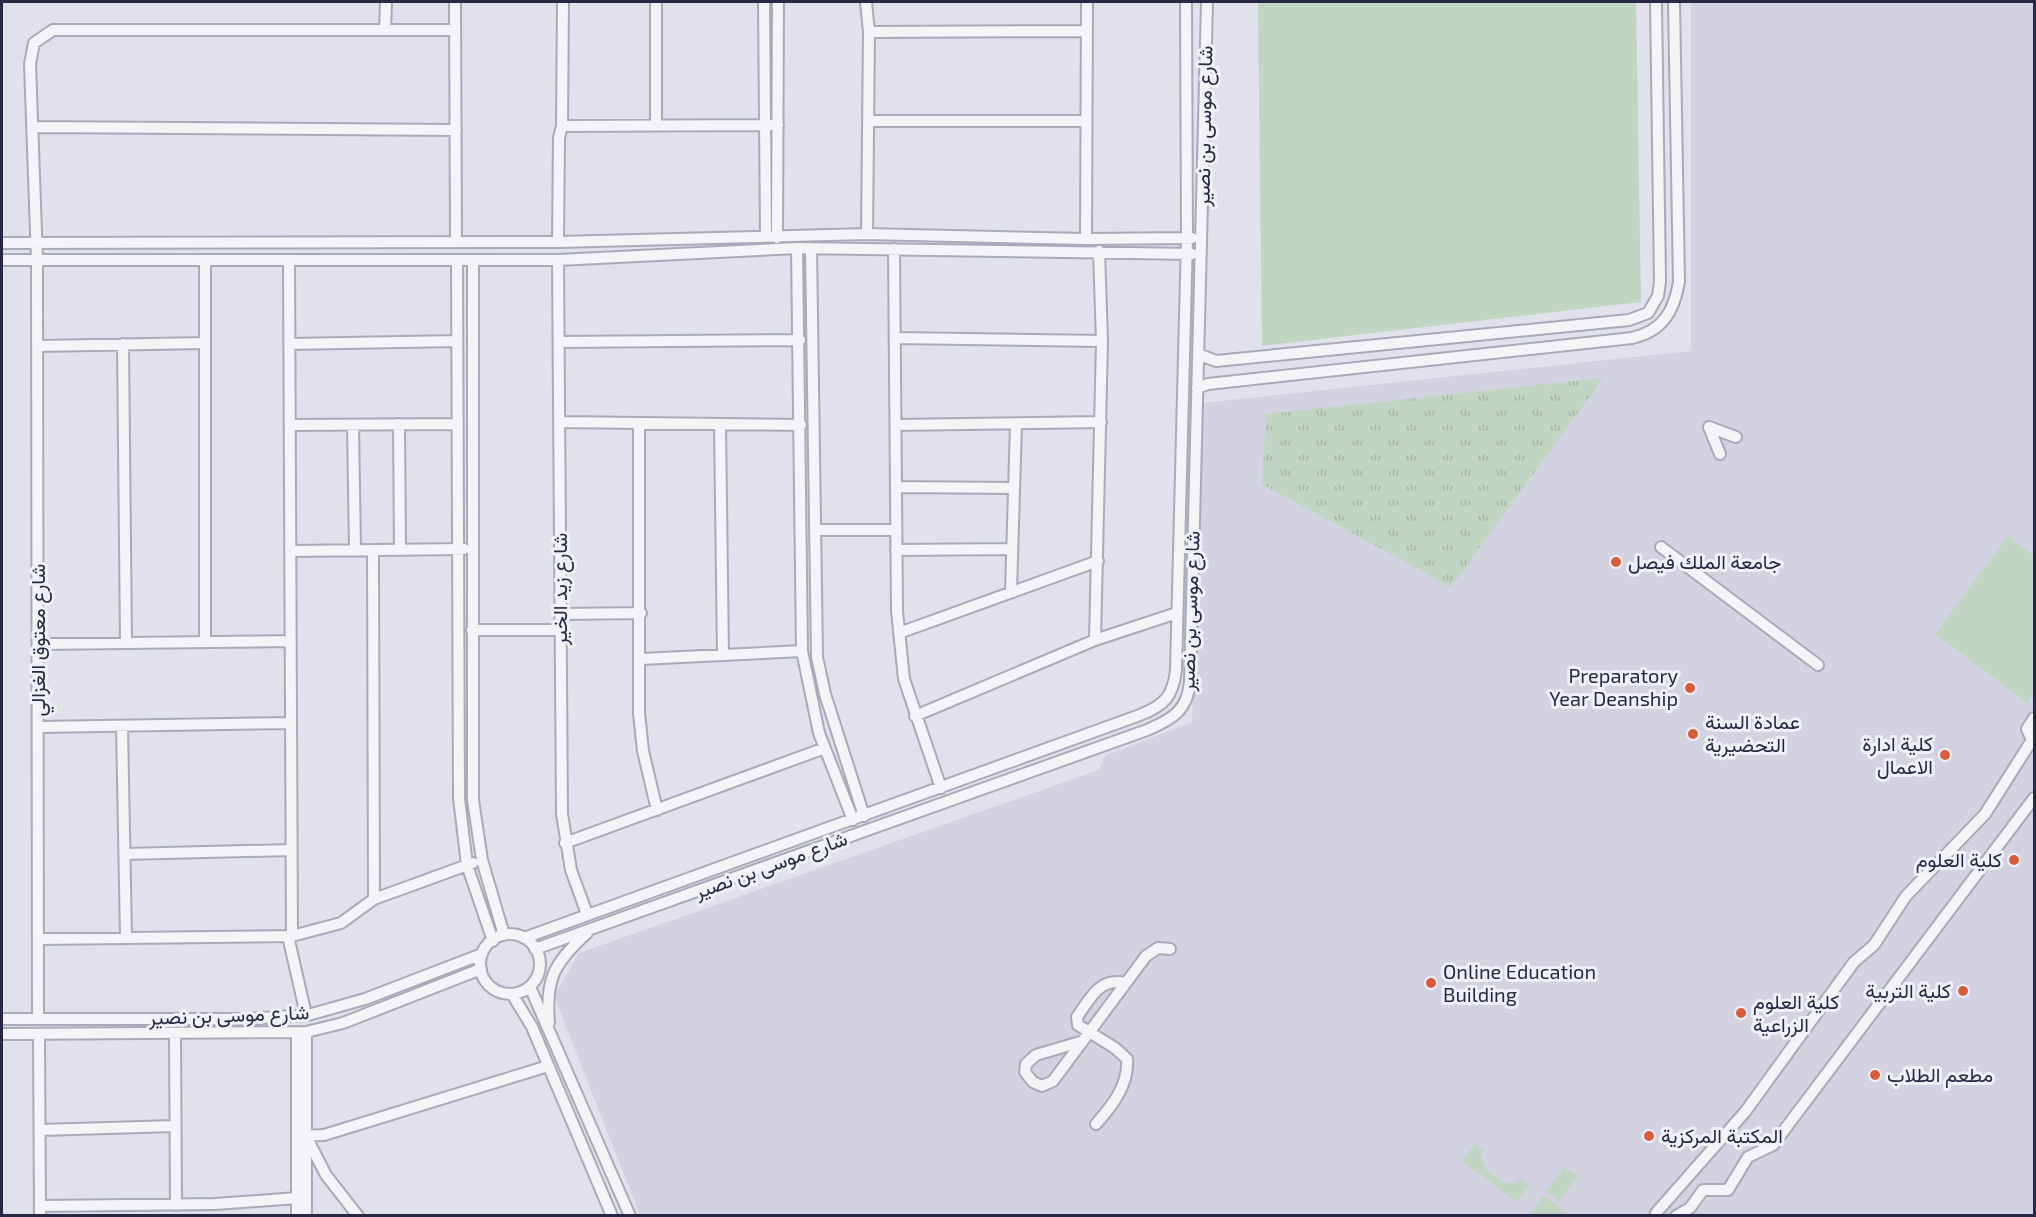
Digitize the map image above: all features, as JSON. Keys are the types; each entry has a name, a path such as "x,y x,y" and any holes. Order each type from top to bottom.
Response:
{"street":[{"path":"386,2 385,30 455,30"},
{"path":"455,2 456,242"},
{"path":"558,242 563,2"},
{"path":"656,2 656,126"},
{"path":"764,2 765,125 772,237"},
{"path":"772,237 777,125 778,2"},
{"path":"866,2 869,32 870,121 867,234"},
{"path":"1086,239 1087,2"},
{"name":"شارع موسى بن نصير","path":"524,938 1140,715 1167,701 1174,686 1177,613 1187,238 1186,2"},
{"name":"شارع موسى بن نصير","path":"535,949 1147,730 1177,715 1189,695 1190,681 1207,2"},
{"path":"1198,354 1216,361 1629,320 1648,313 1659,296 1660,282 1656,2"},
{"path":"1197,388 1208,384 1632,338 1653,330 1672,311 1679,282 1674,2"},
{"name":"شارع معتوق الغزالي","path":"39,1019 38,260 30,64 33,43 53,30 385,30"},
{"path":"869,32 1086,31"},
{"path":"870,121 1086,121"},
{"path":"562,126 777,125"},
{"path":"33,127 456,130"},
{"path":"2,243 558,242 867,234 1086,239 1201,237"},
{"path":"2,260 558,260 797,248 1201,254"},
{"path":"797,248 800,340 802,651 825,748 859,818"},
{"path":"811,248 817,657 859,818"},
{"path":"894,249 896,550 899,633 904,679 941,788"},
{"path":"1095,640 1102,341 1099,251"},
{"path":"205,260 205,642"},
{"path":"289,260 290,936 306,1015"},
{"path":"457,260 459,798 467,866 493,941"},
{"path":"473,260 473,800 482,860 504,935"},
{"name":"شارع زيد الخير","path":"558,260 562,814 565,843 587,914"},
{"path":"896,338 1102,341"},
{"path":"559,342 800,340"},
{"path":"289,344 457,341"},
{"path":"38,346 205,343"},
{"path":"123,344 126,643"},
{"path":"559,422 801,425"},
{"path":"639,423 641,658 639,713 643,751 657,810"},
{"path":"896,425 1101,423"},
{"path":"353,424 355,550"},
{"path":"399,424 400,549"},
{"path":"290,425 458,424"},
{"path":"720,424 723,655"},
{"path":"1011,592 1016,424"},
{"path":"1720,454 1709,427 1736,437"},
{"path":"896,487 1014,488"},
{"path":"816,530 896,530"},
{"path":"1662,548 1818,665"},
{"path":"290,550 472,549"},
{"path":"896,550 1012,549"},
{"path":"373,550 374,899"},
{"path":"802,557 816,557"},
{"path":"899,633 1098,561"},
{"path":"561,614 640,613"},
{"path":"915,716 1095,640 1177,613"},
{"path":"472,630 561,630"},
{"path":"38,644 291,641"},
{"path":"641,658 802,651"},
{"path":"1657,1215 1656,1213 1745,1112 1854,962 1874,945 1906,896 1985,814 2032,740 2027,729 2034,718"},
{"path":"39,727 291,723"},
{"path":"122,726 126,938"},
{"path":"565,843 825,748"},
{"path":"1676,1215 1690,1208 1703,1190 1728,1190 1748,1157 1773,1145 2034,798"},
{"path":"125,854 291,850"},
{"path":"39,939 290,936 341,923 374,899 482,860"},
{"path":"549,1032 547,1000 550,980 563,956 592,929"},
{"path":"504,935 524,938 535,949 540,961 539,971 530,987 512,994 494,989 487,982 481,969 482,954 493,941 504,935"},
{"path":"1080,1042 1036,1055 1026,1064 1025,1072 1033,1082 1042,1086 1053,1081 1125,983 1154,950 1170,949"},
{"name":"شارع موسى بن نصير","path":"2,1019 248,1019 306,1015 365,999 482,954"},
{"name":"شارع موسى بن نصير","path":"2,1034 302,1032 344,1023 481,969"},
{"path":"1096,1124 1118,1096 1128,1073 1127,1059 1115,1048 1078,1025 1077,1017 1100,986 1114,980 1125,983"},
{"path":"530,987 630,1215"},
{"path":"512,994 522,1007 612,1215"},
{"path":"302,1032 302,1136 306,1215"},
{"path":"39,1034 40,1211 176,1205 215,1210 297,1198"},
{"path":"176,1034 176,1205"},
{"path":"302,1136 324,1135 548,1066"},
{"path":"40,1130 176,1126"},
{"path":"297,1215 302,1136"},
{"path":"302,1136 326,1175 358,1215"}],"shaded area":[{"name":"جامعة الملك فيصل","path":"1691,2 2034,2 2034,1215 640,1215 554,996 579,953 1099,770 1105,756 1192,722 1203,403 1691,351"}],"green space":[{"path":"1258,2 1636,2 1641,302 1262,346"},
{"path":"1603,378 1451,587 1262,484 1266,414"},
{"path":"2008,536 2034,555 2034,693 2027,703 1935,634"},
{"path":"1475,1144 1483,1151 1482,1162 1491,1174 1505,1183 1516,1182 1520,1178 1529,1185 1517,1202 1462,1161"},
{"path":"1564,1167 1578,1176 1559,1201 1546,1192"},
{"path":"1543,1195 1569,1215 1534,1215 1531,1213"}],"place":[{"name":"جامعة الملك فيصل","path":"1616,562"},
{"name":"Preparatory Year Deanship","path":"1690,688"},
{"name":"عمادة السنة التحضيرية","path":"1693,734"},
{"name":"كلية ادارة الاعمال","path":"1945,755"},
{"name":"كلية العلوم","path":"2014,860"},
{"name":"Online Education Building","path":"1431,983"},
{"name":"كلية التربية","path":"1963,991"},
{"name":"كلية العلوم الزراعية","path":"1741,1013"},
{"name":"مطعم الطلاب","path":"1875,1075"},
{"name":"المكتبة المركزية","path":"1649,1136"}]}
